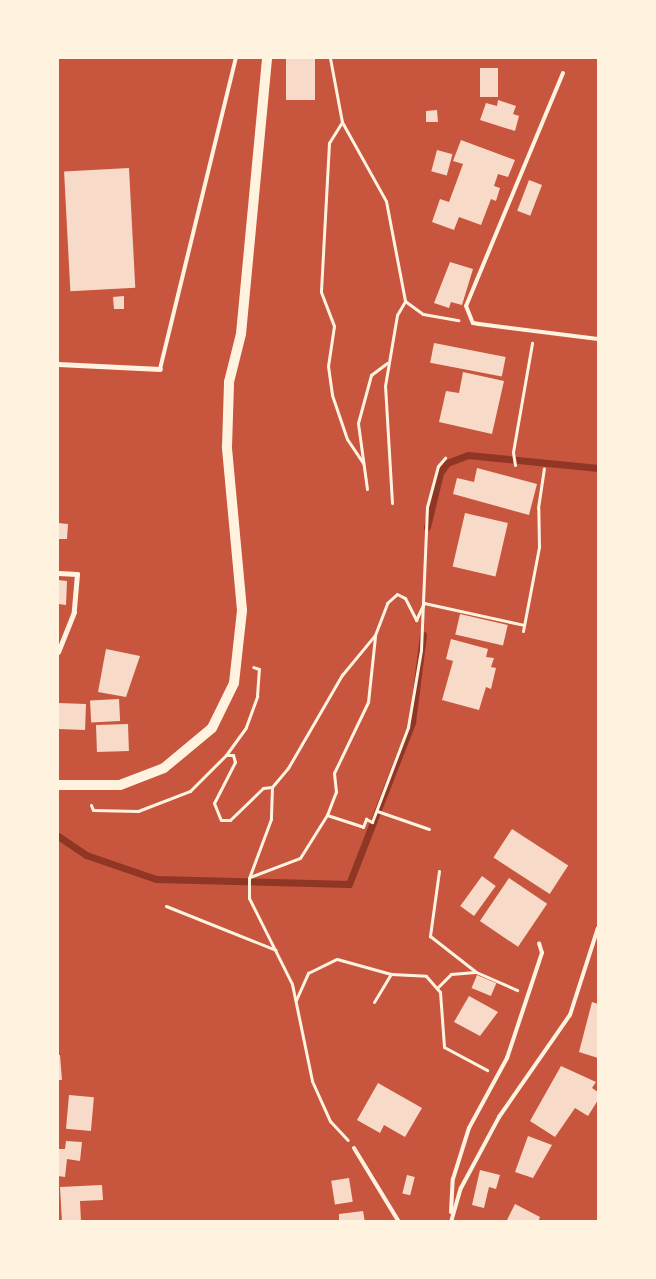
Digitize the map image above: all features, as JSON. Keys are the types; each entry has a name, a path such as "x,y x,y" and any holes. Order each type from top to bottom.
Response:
{"main road":[{"path":"58,785 120,785 164,768 212,728 234,683 242,610 227,447 229,382 241,334 267,58"}],"street":[{"path":"58,364 160,369"},
{"path":"58,573 78,574 74,612 58,652"}],"lane":[{"path":"160,369 236,58"},
{"path":"563,73 469,294 466,306 473,323 598,339"},
{"path":"451,1220 461,1188 499,1117 570,1015 598,928"},
{"path":"451,1220 453,1179 469,1128 498,1074 542,953 539,943"},
{"path":"354,1148 399,1222"}],"path":[{"path":"330,58 342,122 386,201 405,301 397,315 387,363 392,503"},
{"path":"342,122 329,142 320,287 334,326 328,366 332,395 347,440 363,463"},
{"path":"405,301 423,314 473,323"},
{"path":"514,329 533,344 513,452 515,465"},
{"path":"367,489 358,423 361,402 372,376 387,363"},
{"path":"327,815 363,827 366,819 372,822 412,714 421,650 427,507 438,466 445,458"},
{"path":"523,631 539,547 538,508 544,468"},
{"path":"249,879 300,858 327,815 336,792 334,773 368,702 375,635 387,603 397,594 405,598 416,620 423,604"},
{"path":"423,604 524,625"},
{"path":"226,755 232,756 235,762 214,803 221,820 230,820 263,788 272,786 288,768 342,675 375,635"},
{"path":"91,804 93,810 121,811 159,804 190,791 226,755 253,712 259,669 253,667"},
{"path":"272,786 272,819 249,879 251,906 277,950 296,1001 312,1081 330,1121 354,1148"},
{"path":"377,811 429,829"},
{"path":"439,871 430,936 476,972 526,994"},
{"path":"166,906 277,950"},
{"path":"296,1001 308,973 321,963 346,958 391,974 426,976 437,988 444,1047 498,1074"},
{"path":"437,988 451,974 476,972"},
{"path":"374,1002 391,974"}],"building":[{"path":"286,58 315,58 315,100 286,100"},
{"path":"480,68 498,68 498,97 480,97"},
{"path":"498,100 516,106 513,114 519,116 515,131 480,120 486,103 497,106"},
{"path":"437,110 438,122 426,122 426,111"},
{"path":"461,140 515,160 508,177 498,174 494,186 500,188 496,201 491,199 481,225 459,217 454,230 432,222 440,199 449,202 463,164 453,161"},
{"path":"437,150 452,154 447,175 431,171"},
{"path":"129,168 135,288 70,291 64,171"},
{"path":"529,180 542,185 530,216 517,211"},
{"path":"450,262 473,269 462,305 451,302 449,308 434,303"},
{"path":"124,296 124,309 114,309 113,297"},
{"path":"434,343 506,357 502,377 430,363"},
{"path":"463,372 504,381 492,434 439,422 446,391 459,393"},
{"path":"477,468 537,484 529,515 453,494 457,478 474,482"},
{"path":"465,513 508,523 495,576 453,567"},
{"path":"58,523 68,524 67,539 58,539"},
{"path":"58,580 67,581 66,605 58,604"},
{"path":"460,614 508,625 503,645 455,634"},
{"path":"451,639 488,649 486,657 494,658 491,667 496,668 491,689 486,687 479,710 442,700 453,661 446,659"},
{"path":"106,649 140,656 126,697 98,692"},
{"path":"119,699 120,721 91,722 90,701"},
{"path":"58,703 86,704 85,730 58,729"},
{"path":"128,724 129,751 97,752 96,725"},
{"path":"512,829 568,865 550,894 493,858"},
{"path":"482,876 496,886 474,916 460,906"},
{"path":"509,878 547,904 518,947 480,921"},
{"path":"477,975 496,983 491,996 472,988"},
{"path":"469,996 498,1012 480,1036 454,1022"},
{"path":"592,1002 598,1004 598,1058 579,1052"},
{"path":"58,1055 60,1055 62,1080 58,1080"},
{"path":"561,1066 596,1082 592,1088 598,1092 598,1100 588,1116 575,1108 555,1137 530,1121"},
{"path":"378,1083 422,1108 405,1137 384,1125 380,1133 357,1120"},
{"path":"69,1095 94,1097 91,1131 66,1129"},
{"path":"528,1136 552,1145 533,1178 515,1172"},
{"path":"66,1141 82,1142 80,1161 67,1159 65,1177 58,1176 58,1149 65,1149"},
{"path":"480,1170 500,1175 496,1189 489,1187 484,1208 472,1205"},
{"path":"407,1175 415,1177 410,1195 402,1193"},
{"path":"349,1178 353,1202 335,1205 331,1181"},
{"path":"102,1185 103,1200 80,1201 81,1222 62,1222 60,1187"},
{"path":"515,1204 540,1217 538,1222 506,1222"},
{"path":"363,1211 365,1222 339,1222 339,1214"}],"waterway":[{"path":"427,527 440,473 447,463 468,455 598,468"},
{"path":"58,836 86,855 156,879 349,884 412,722 423,635"}]}
